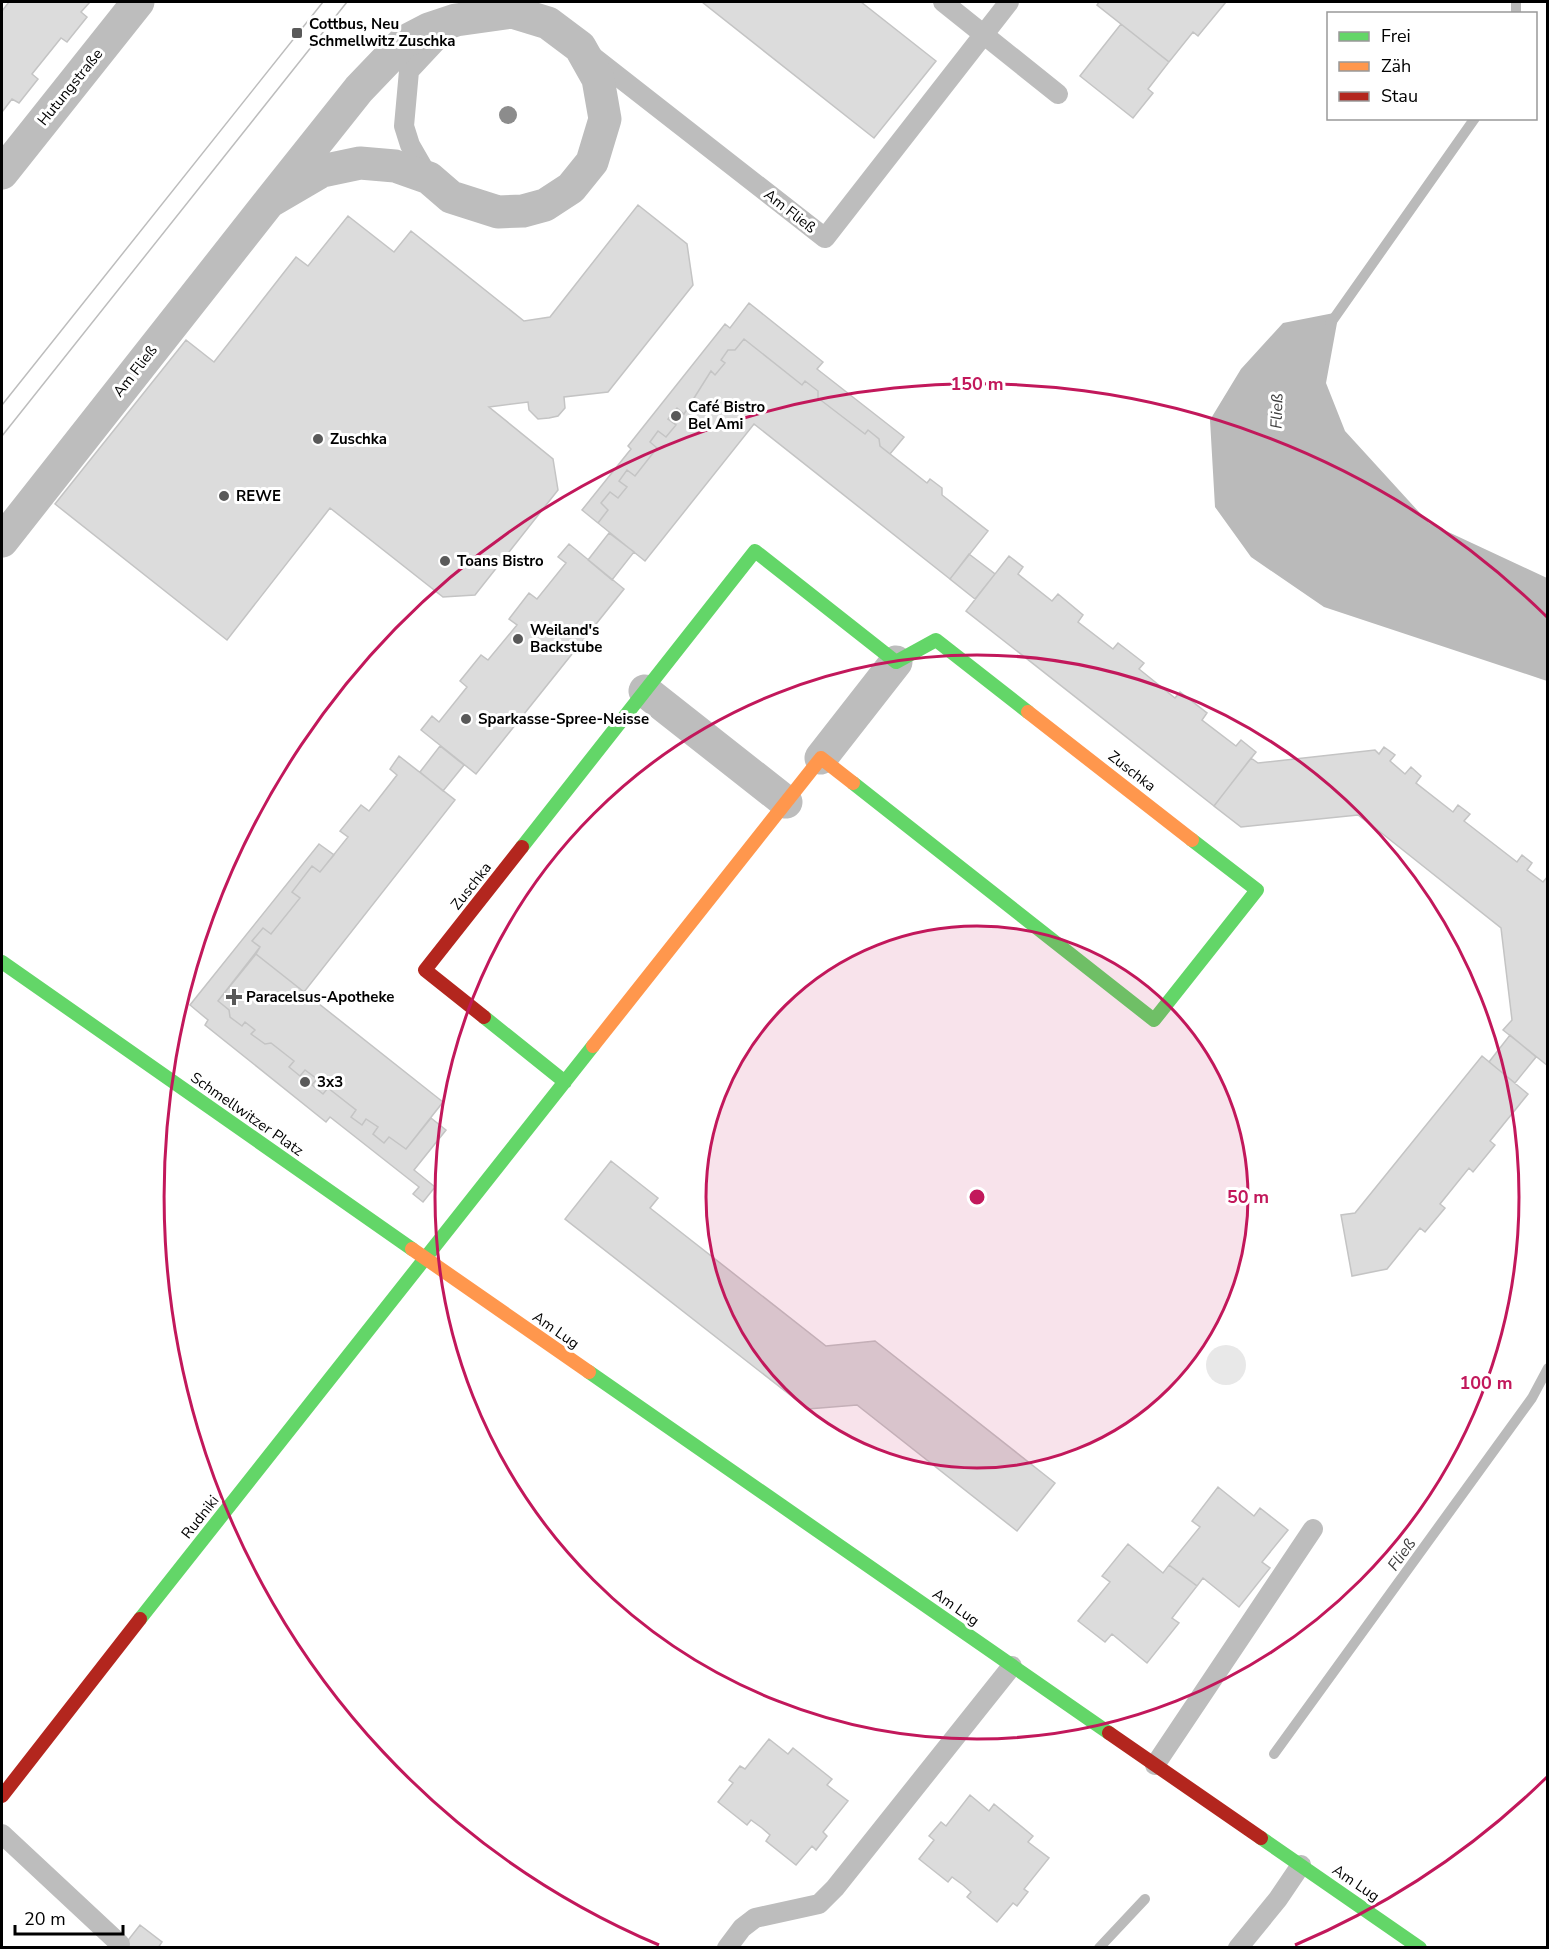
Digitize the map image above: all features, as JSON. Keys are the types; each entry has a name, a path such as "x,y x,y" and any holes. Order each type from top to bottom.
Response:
{"street":[{"name":"Hutungstraße","path":"2,173 138,2"},
{"name":"Am Fließ","path":"2,541 269,201 380,65 404,42 429,29 456,20 512,12 548,23 580,46 598,80 605,119 592,162 571,188 544,205 523,211 498,212 451,196 429,178 395,166 360,163 322,171 269,201"},
{"name":"Zuschka","path":"565,1082 425,970 755,551 896,662 936,639 1257,890 1154,1020 821,758"},
{"path":"424,1258 896,662"},
{"path":"645,691 786,802"},
{"name":"Schmellwitzer Platz","path":"2,962 473,1293"},
{"name":"Rudniki","path":"2,1796 424,1258"},
{"name":"Am Lug","path":"473,1293 1420,1947"}],"lane":[{"path":"943,2 1058,94"},
{"name":"Am Fließ","path":"580,46 825,238 1009,2"},
{"name":"Am Fließ","path":"429,178 410,145 404,126 410,71 456,20"},
{"path":"1155,1765 1313,1529"},
{"path":"727,1947 742,1928 755,1918 819,1904 864,1853 1012,1666"},
{"path":"2,1834 120,1944"},
{"path":"1238,1947 1278,1899 1300,1865"}],"shaded area":[{"path":"1226,1345 1240,1351 1246,1365 1240,1379 1226,1385 1212,1379 1206,1365 1212,1351"}],"water":[{"path":"1339,312 1326,383 1345,431 1429,523 1547,578 1547,681 1324,607 1251,557 1215,507 1210,420 1241,369 1283,323"}],"building":[{"path":"9,2 90,2 81,12 87,17 67,42 61,38 32,74 38,79 19,103 12,99 2,112 2,11"},
{"path":"702,2 861,2 936,61 874,138"},
{"path":"1099,2 1226,2 1198,36 1193,32 1169,62 1097,5"},
{"path":"1121,24 1169,62 1148,89 1153,93 1133,118 1080,76"},
{"name":"Zuschka","path":"638,205 687,244 693,285 608,392 564,397 565,408 558,416 549,418 538,419 529,410 528,402 489,407 553,459 558,490 475,595 443,597 330,508 227,640 55,504 186,340 214,362 296,257 308,266 348,216 394,252 411,231 524,321 550,317"},
{"path":"749,303 823,362 817,369 904,437 890,454 880,446 879,439 868,430 865,434 818,398 818,391 805,381 802,385 744,339 735,350 728,350 721,360 725,363 715,375 711,371 684,414 677,408 668,419 676,425 666,437 658,431 650,442 657,448 635,476 627,470 619,481 627,487 618,498 610,492 601,503 608,510 598,523 582,510 631,449 628,446 725,324 730,328"},
{"path":"744,339 802,385 805,381 818,391 818,398 865,434 868,430 879,439 880,446 927,483 930,479 942,488 942,495 988,531 950,579 754,424 645,561 598,523 608,510 601,503 610,492 618,498 627,487 619,481 627,470 635,476 657,448 650,442 658,431 666,437 676,425 668,419 677,408 684,414 711,371 715,375 725,363 721,360 728,350 735,350"},
{"path":"609,533 634,552 612,580 588,560"},
{"path":"569,544 624,589 476,774 421,730 432,716 439,722 467,687 460,681 481,655 488,660 517,625 509,619 529,593 537,599 566,563 558,557"},
{"path":"969,554 995,574 975,599 950,579"},
{"path":"1009,556 1023,567 1018,574 1052,601 1058,594 1083,615 1078,622 1113,649 1118,643 1144,663 1139,669 1175,698 1180,692 1207,713 1202,720 1236,746 1241,740 1256,752 1214,806 966,611"},
{"path":"440,746 464,765 443,791 420,772"},
{"path":"1384,747 1395,755 1390,761 1405,774 1411,767 1421,776 1416,783 1453,812 1458,805 1470,814 1464,821 1517,862 1522,855 1532,863 1527,870 1543,882 1548,876 1548,1066 1503,1030 1512,1020 1501,928 1384,835 1358,815 1241,827 1214,806 1251,758 1258,763 1375,750 1379,754"},
{"path":"399,756 455,800 304,992 256,954 260,947 252,941 263,928 271,934 300,898 292,892 312,866 320,872 348,837 340,831 361,805 369,811 397,775 390,769"},
{"path":"319,844 334,855 320,872 312,866 292,892 300,898 271,934 263,928 252,941 260,947 218,1001 229,1010 230,1017 242,1026 245,1022 255,1030 251,1034 265,1044 271,1043 294,1061 289,1067 300,1076 305,1070 317,1079 312,1085 323,1094 328,1088 356,1110 351,1117 362,1125 366,1119 378,1127 373,1134 384,1143 389,1137 406,1149 431,1118 446,1130 414,1170 435,1187 423,1202 413,1194 419,1187 330,1117 326,1122 205,1025 208,1020 190,1005"},
{"path":"256,954 443,1102 406,1149 389,1137 384,1143 373,1134 378,1127 366,1119 362,1125 351,1117 356,1110 328,1088 323,1094 312,1085 317,1079 305,1070 300,1076 289,1067 294,1061 271,1043 265,1044 251,1034 255,1030 245,1022 242,1026 230,1017 229,1010 218,1001"},
{"path":"1510,1035 1536,1057 1515,1083 1489,1062"},
{"path":"1482,1056 1528,1094 1490,1141 1495,1145 1473,1172 1469,1168 1440,1204 1445,1208 1425,1232 1420,1228 1387,1269 1352,1276 1341,1215 1355,1213"},
{"path":"611,1161 658,1198 650,1208 826,1346 875,1341 1055,1483 1017,1531 857,1405 808,1409 565,1219"},
{"path":"1218,1487 1254,1516 1260,1508 1288,1530 1262,1562 1270,1568 1239,1607 1203,1578 1197,1586 1169,1565 1200,1527 1192,1521"},
{"path":"1128,1544 1163,1573 1169,1565 1197,1586 1172,1618 1179,1623 1147,1663 1112,1634 1105,1642 1078,1621 1110,1582 1102,1576"},
{"path":"769,1739 788,1754 793,1748 832,1779 827,1785 848,1801 823,1832 827,1836 816,1850 812,1846 796,1865 766,1841 770,1835 762,1828 751,1820 747,1825 718,1802 733,1783 729,1780 740,1766 745,1769"},
{"path":"970,1795 989,1811 994,1804 1033,1836 1028,1842 1049,1858 1024,1889 1028,1892 1017,1906 1013,1903 997,1922 967,1897 971,1892 963,1885 952,1877 948,1882 919,1859 934,1840 929,1836 941,1822 946,1826"},
{"path":"140,1925 162,1942 158,1948 122,1948"}],"waterway":[{"name":"Fließ","path":"1516,2 1516,12"},
{"name":"Fließ","path":"1330,324 1474,120"},
{"name":"Fließ","path":"1274,1754 1532,1398 1548,1368"},
{"name":"Fließ","path":"1099,1948 1145,1899"}],"tram line":[{"path":"2,405 323,2"},
{"path":"2,436 347,2"}],"traffic: fast":[{"path":"522,847 755,551 896,662 936,640 1028,712"},
{"path":"853,783 1154,1020 1257,890 1192,840"},
{"path":"2,962 412,1249"},
{"path":"484,1017 565,1082"},
{"path":"140,1619 593,1046"},
{"path":"589,1372 1109,1733"},
{"path":"1261,1838 1420,1948"}],"traffic: slow":[{"path":"1028,712 1192,840"},
{"path":"593,1046 821,758 853,783"},
{"path":"412,1249 589,1372"}],"traffic: jam":[{"path":"484,1017 425,970 522,847"},
{"path":"2,1796 140,1619"},
{"path":"1109,1733 1261,1838"}],"place":[{"name":"Cottbus, Neu Schmellwitz Zuschka","path":"297,33"},
{"name":"Café Bistro Bel Ami","path":"676,416"},
{"name":"Zuschka","path":"318,439"},
{"name":"REWE","path":"224,496"},
{"name":"Toans Bistro","path":"445,561"},
{"name":"Weiland's Backstube","path":"518,639"},
{"name":"Sparkasse-Spree-Neisse","path":"466,719"},
{"name":"Paracelsus-Apotheke","path":"234,997"},
{"name":"3x3","path":"305,1082"}]}
